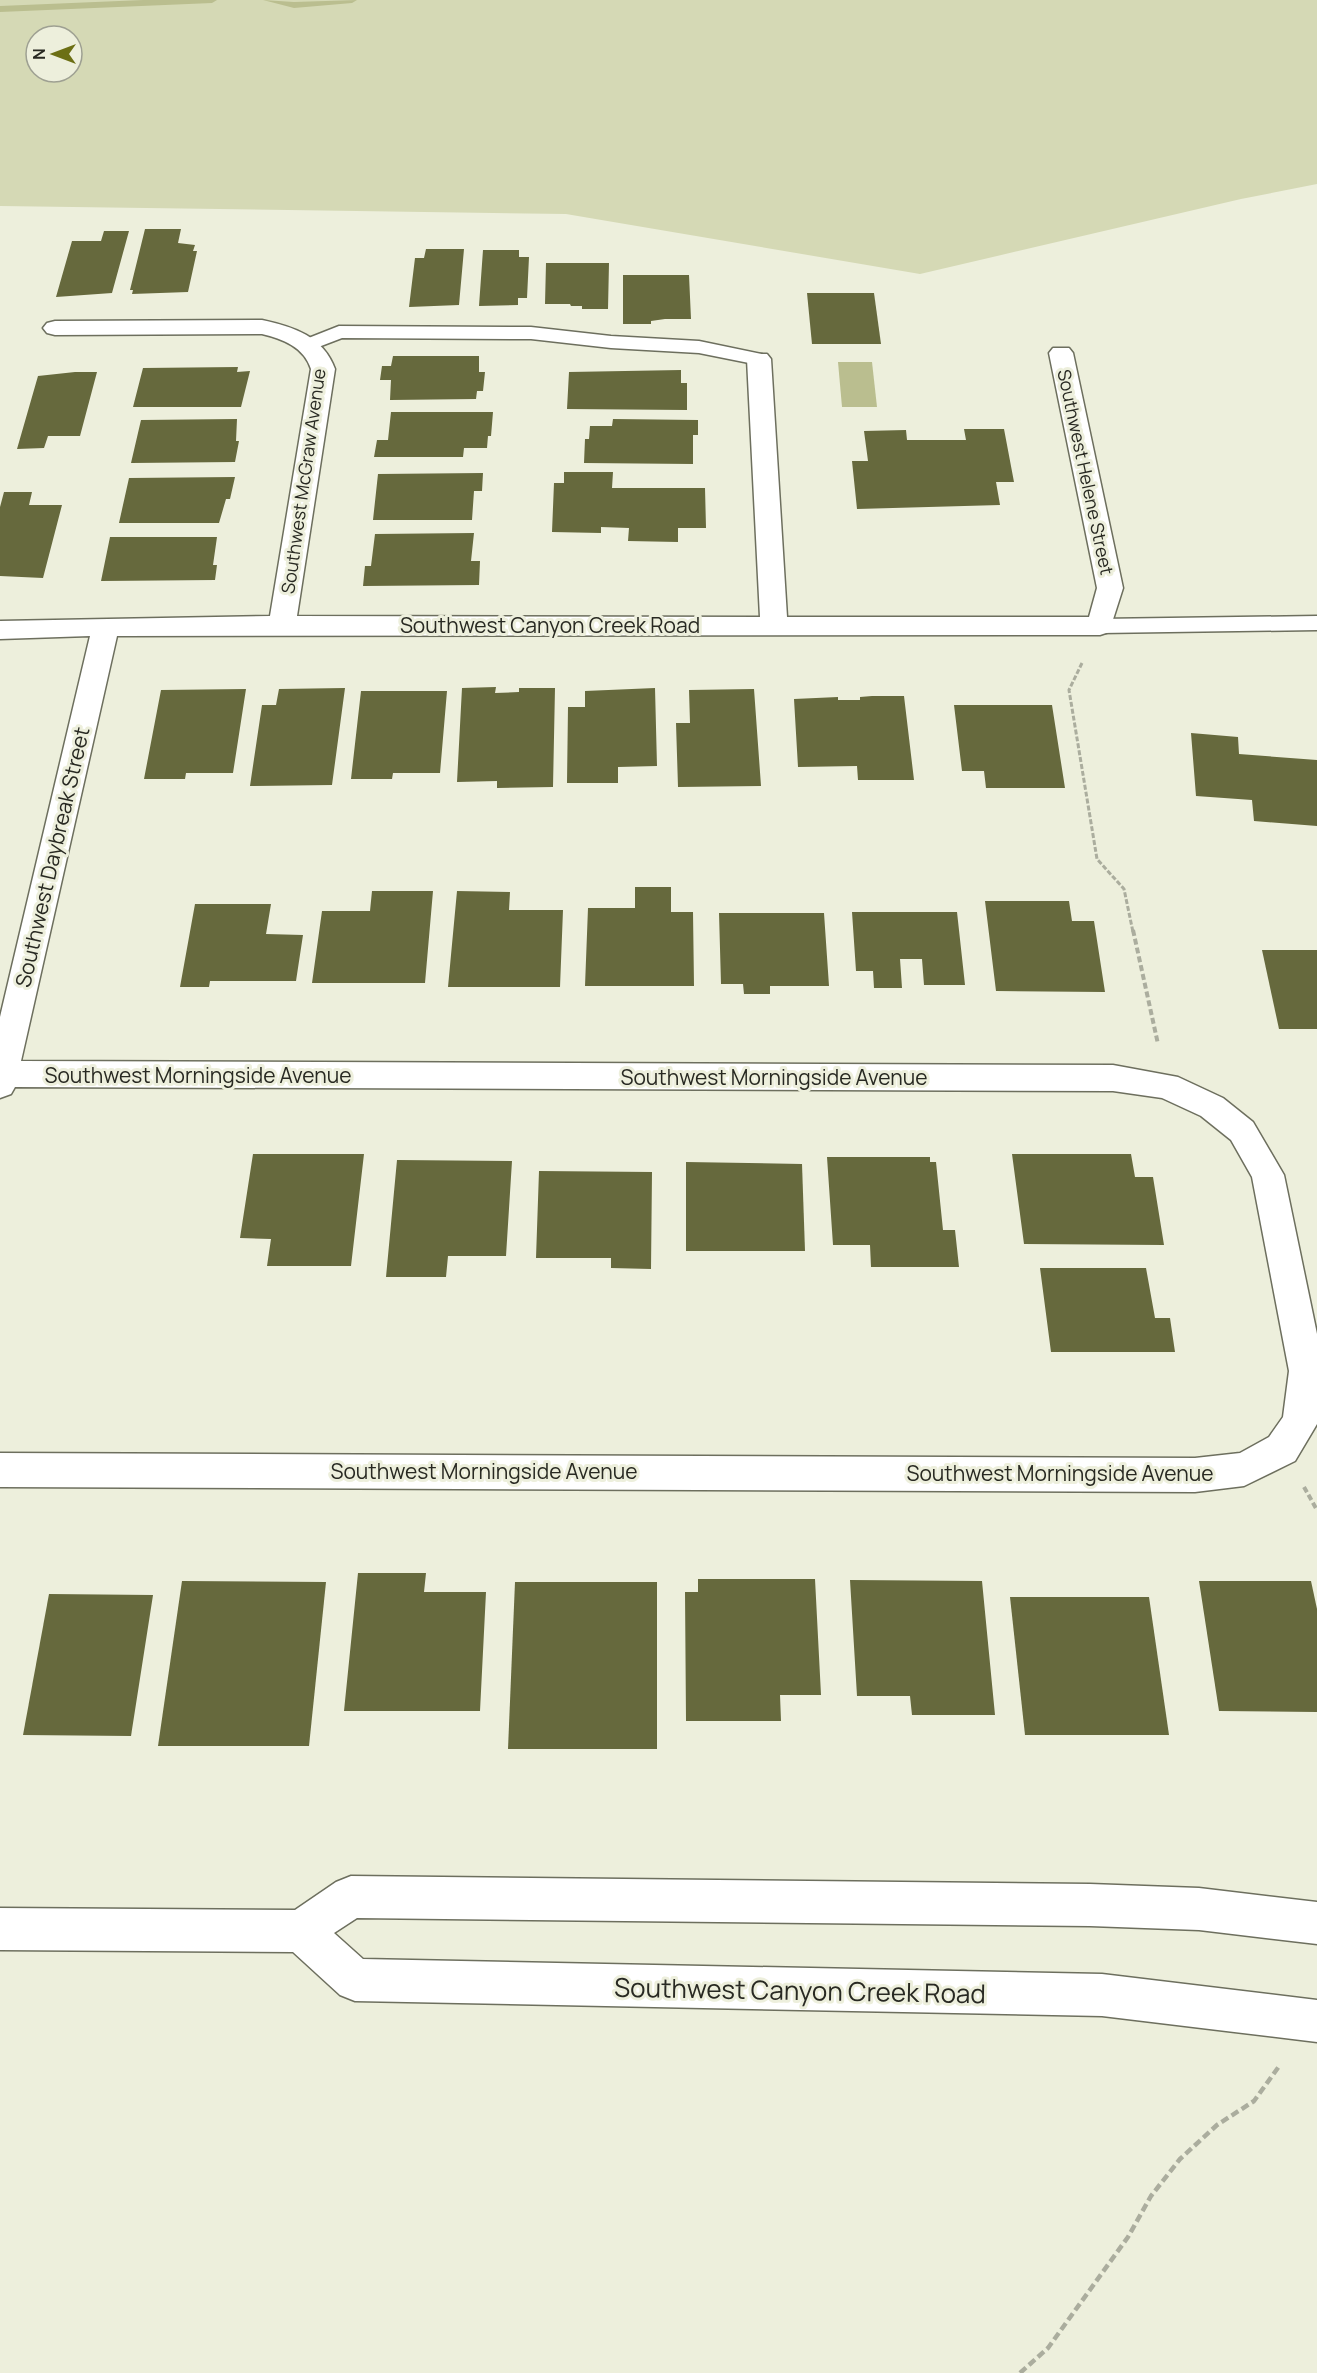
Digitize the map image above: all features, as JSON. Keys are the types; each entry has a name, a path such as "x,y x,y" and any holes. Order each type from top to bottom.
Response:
{"street":[{"name":"Southwest McGraw Avenue","path":"55,328 262,327 289,335 308,345 320,357 322,369 282,626"},
{"name":"Southwest Helene Street","path":"1061,353 1110,588 1100,626"},
{"path":"759,360 774,625"},
{"name":"Southwest Canyon Creek Road","path":"0,630 282,626 1100,626"},
{"name":"Southwest Daybreak Street","path":"1,1080 105,628"},
{"name":"Southwest Morningside Avenue","path":"0,1470 1195,1475 1244,1469 1282,1449 1308,1429 1307,1371 1268,1175 1242,1131 1212,1107 1167,1086 1101,1078 1,1080"},
{"path":"0,1929 301,1931 351,1897 1090,1905 1199,1909 1317,1923"},
{"name":"Southwest Canyon Creek Road","path":"301,1931 355,1980 1102,1995 1315,2021"}],"lane":[{"path":"308,345 339,332 531,333 611,342 699,347 759,360"},
{"path":"1100,626 1317,623"}],"path":[{"path":"1100,626 1069,690 1097,860 1124,889 1167,1086"},
{"path":"1020,2373 1048,2348 1128,2237 1151,2196 1180,2159 1217,2125 1254,2101 1315,2021"}],"shaded area":[{"path":"0,0 1317,0 1317,184 1241,199 920,274 566,214 0,206"},
{"path":"838,362 872,362 877,407 842,407"}],"building":[{"path":"145,229 181,229 178,243 195,245 193,251 197,251 188,292 132,294 133,290 130,290"},
{"path":"104,231 129,231 112,293 56,297 72,241 101,241"},
{"path":"426,249 464,249 459,305 409,307 415,258 424,258"},
{"path":"483,250 519,250 519,257 529,257 527,298 518,298 518,305 479,306"},
{"path":"546,263 609,263 608,309 582,309 582,306 571,306 570,304 545,304"},
{"path":"623,275 689,275 691,319 665,319 651,321 651,324 623,324"},
{"path":"807,293 874,293 881,344 812,344"},
{"path":"393,356 479,356 479,372 485,372 483,391 477,391 476,399 390,400 391,380 380,380 382,366 391,366"},
{"path":"238,367 237,372 250,371 241,407 133,407 143,368"},
{"path":"681,370 681,383 687,383 687,410 567,409 569,372"},
{"path":"97,372 80,436 48,436 44,448 17,449 38,376"},
{"path":"391,412 493,412 491,436 488,436 487,448 464,448 463,457 374,457 377,440 388,440"},
{"path":"237,419 236,441 239,441 235,462 131,463 141,420"},
{"path":"613,419 698,420 698,435 693,435 693,464 584,463 585,439 589,439 590,426 612,426"},
{"path":"964,429 1004,429 1014,482 996,482 1000,505 857,509 852,461 868,461 864,431 906,430 907,440 966,440"},
{"path":"564,472 613,472 612,488 705,488 706,528 678,528 678,542 628,541 629,528 601,527 601,533 552,532 554,483 564,483"},
{"path":"483,473 482,491 474,491 472,520 373,520 378,474"},
{"path":"235,477 230,499 226,499 219,523 119,523 129,478"},
{"path":"4,492 32,492 29,505 62,505 43,578 0,576 0,507"},
{"path":"474,533 471,561 480,561 479,585 363,586 365,566 371,566 375,534"},
{"path":"110,537 217,537 213,565 217,565 215,580 101,581"},
{"path":"496,687 495,693 519,692 519,688 555,688 553,787 497,788 497,781 457,782 462,688"},
{"path":"345,688 332,785 250,786 262,705 276,705 279,689"},
{"path":"655,688 657,766 618,767 618,783 567,783 568,707 585,707 585,691"},
{"path":"246,689 233,773 186,773 185,779 144,779 161,690"},
{"path":"754,689 761,786 678,787 676,723 690,723 689,690"},
{"path":"361,691 447,691 440,773 393,773 392,779 351,779"},
{"path":"904,696 914,780 858,780 857,766 798,767 794,699 838,697 838,700 860,700 860,697"},
{"path":"954,705 1052,705 1065,788 986,788 984,771 962,771"},
{"path":"1191,733 1238,737 1239,754 1317,760 1317,826 1254,821 1252,800 1196,796"},
{"path":"635,887 671,887 671,912 693,912 694,986 585,986 588,908 635,908"},
{"path":"372,891 433,891 425,983 312,983 322,911 370,911"},
{"path":"457,891 510,892 509,910 563,910 560,987 448,987"},
{"path":"985,901 1069,901 1072,921 1094,921 1105,992 996,991"},
{"path":"195,904 271,904 266,934 303,935 296,981 210,981 209,987 180,987"},
{"path":"852,912 957,912 965,985 924,985 922,959 900,959 902,988 874,988 873,971 856,971"},
{"path":"719,913 824,913 829,986 770,986 770,994 744,994 743,984 721,984"},
{"path":"1262,950 1317,950 1317,1029 1279,1029"},
{"path":"253,1154 364,1154 351,1266 267,1266 271,1239 240,1238"},
{"path":"1012,1154 1131,1154 1135,1177 1153,1177 1164,1245 1024,1244"},
{"path":"827,1157 930,1157 930,1162 936,1162 943,1230 955,1230 959,1267 871,1267 870,1245 833,1245"},
{"path":"397,1160 512,1161 506,1256 448,1256 446,1277 386,1277"},
{"path":"686,1162 802,1164 805,1251 686,1251"},
{"path":"539,1171 652,1172 651,1269 611,1268 611,1258 536,1258"},
{"path":"1040,1268 1146,1268 1155,1318 1170,1318 1175,1352 1051,1352"},
{"path":"358,1573 426,1573 424,1592 486,1592 480,1711 344,1711"},
{"path":"698,1579 815,1579 821,1695 780,1695 781,1721 686,1721 685,1592 698,1592"},
{"path":"850,1580 982,1581 995,1715 912,1715 910,1696 857,1696"},
{"path":"182,1581 326,1582 309,1746 158,1746"},
{"path":"1199,1581 1311,1581 1317,1609 1317,1712 1219,1711"},
{"path":"515,1582 657,1582 657,1749 508,1749"},
{"path":"49,1594 153,1595 131,1736 23,1735"},
{"path":"1010,1597 1149,1597 1169,1735 1025,1735"}],"waterway":[{"path":"0,9 212,0"},
{"path":"268,0 294,5 352,0"}]}
